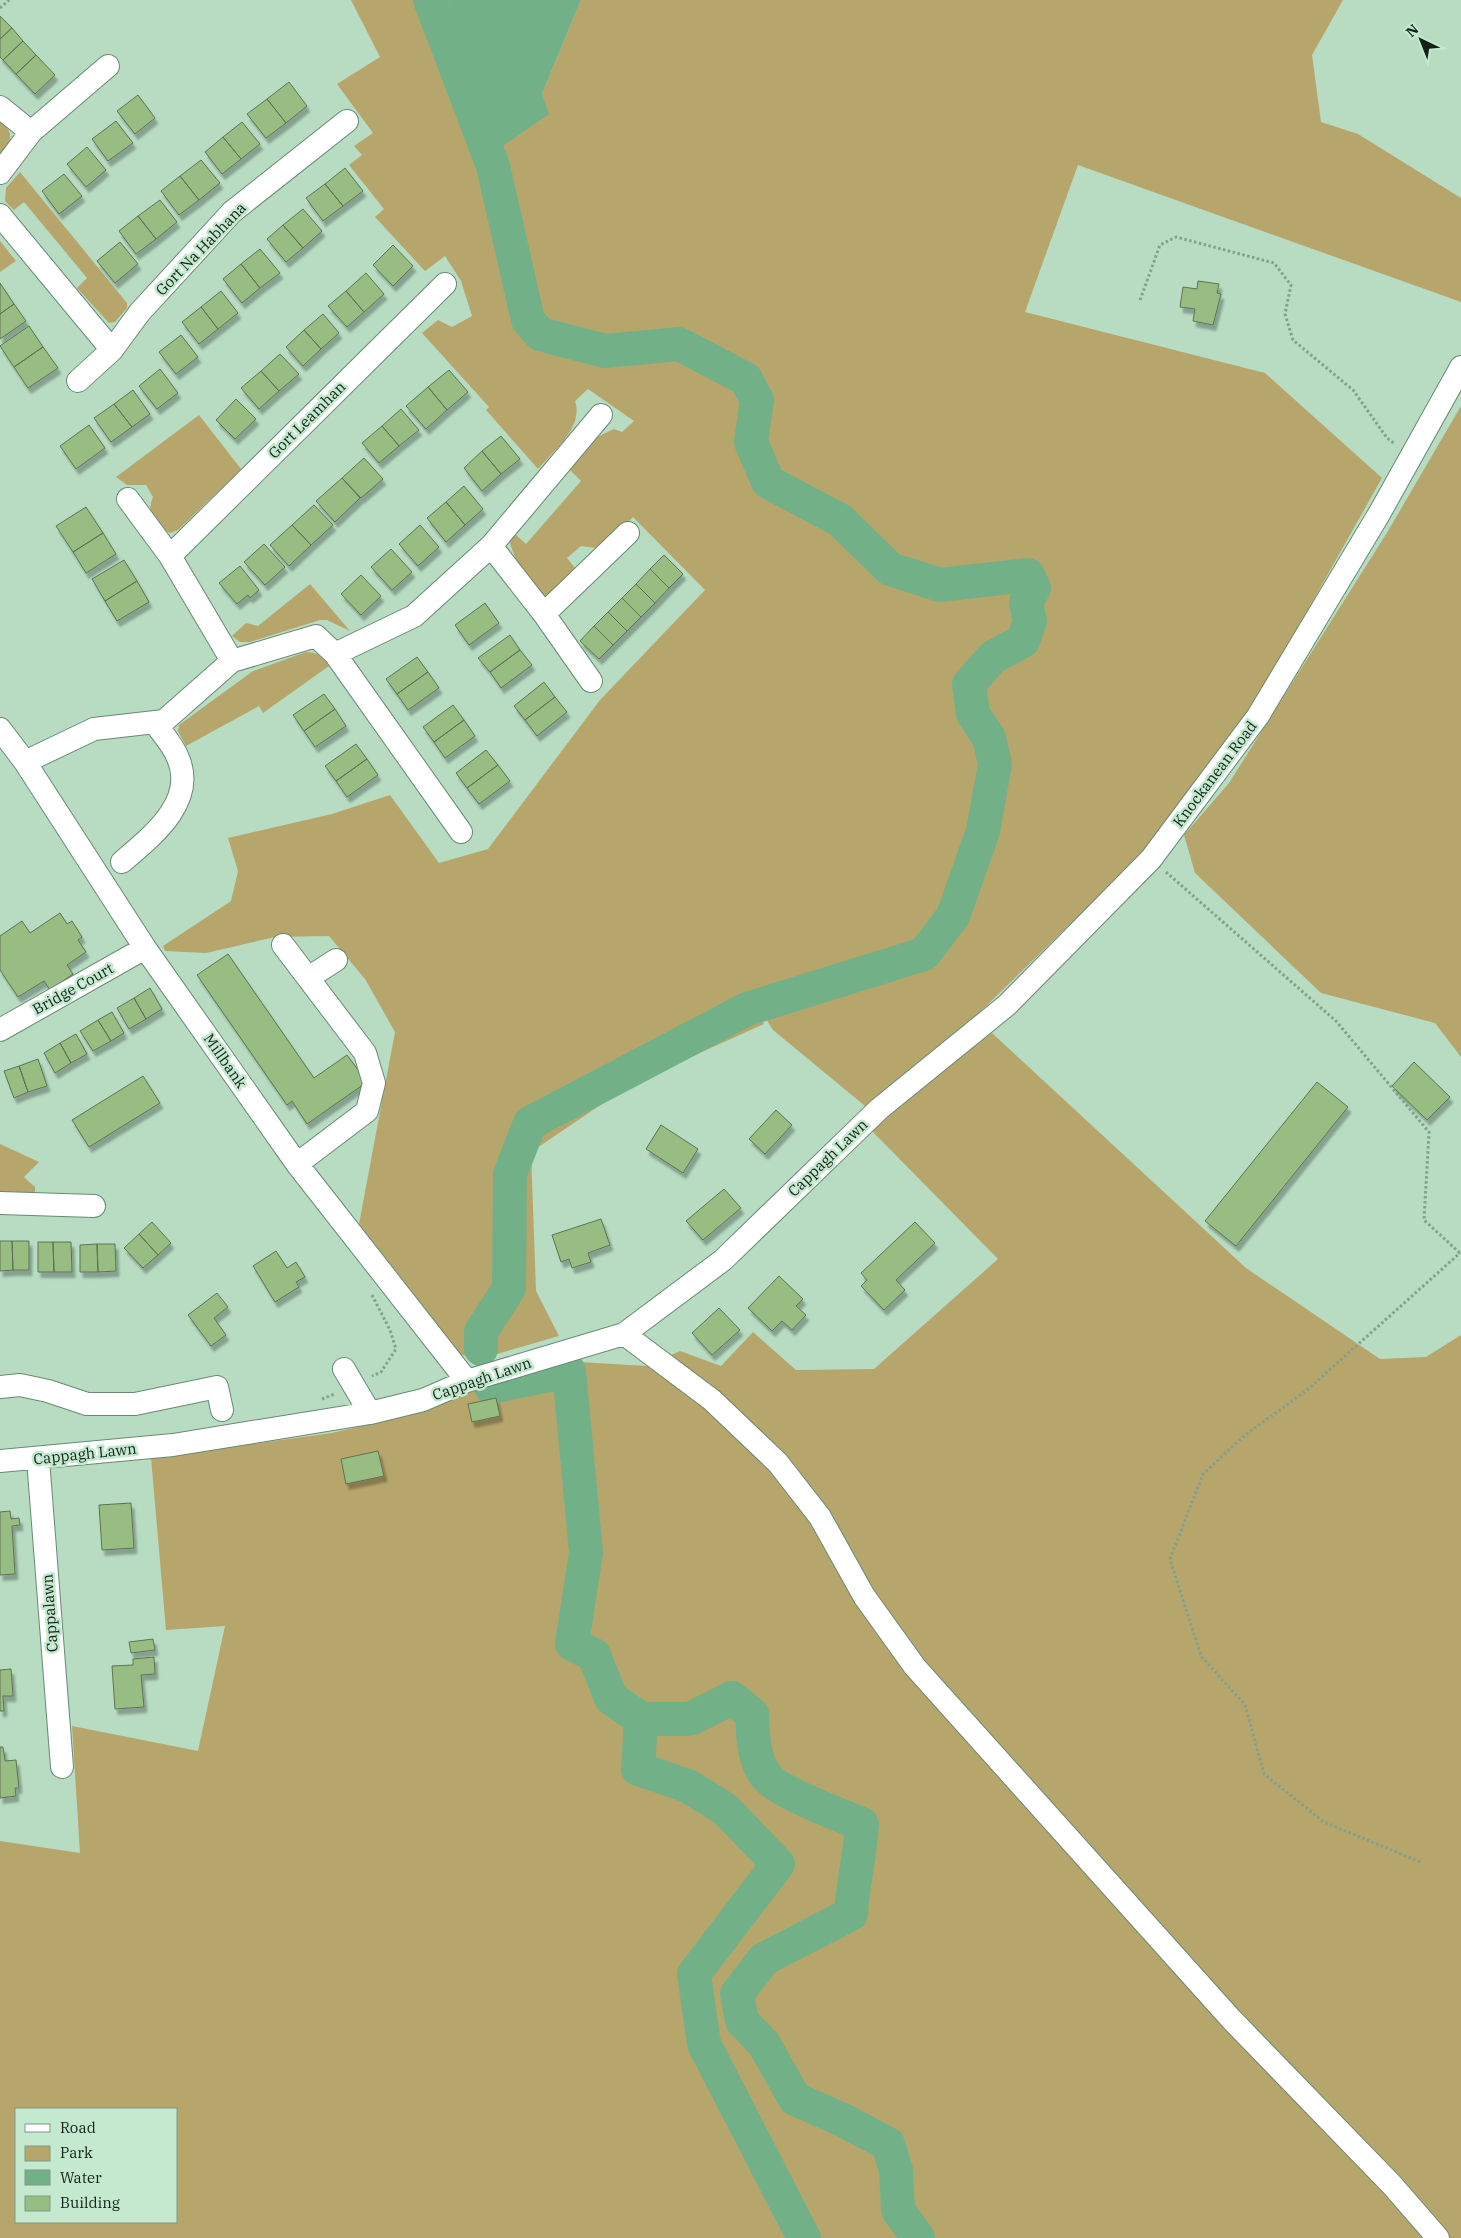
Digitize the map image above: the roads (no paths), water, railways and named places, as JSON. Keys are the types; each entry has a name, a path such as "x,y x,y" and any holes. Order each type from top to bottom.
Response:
{"street":[{"path":"0,173 31,132 108,66"},
{"path":"0,107 31,132"},
{"name":"Gort Na Habhana","path":"78,381 112,350 140,312 232,212 346,121"},
{"path":"0,215 112,350"},
{"name":"Gort Leamhan","path":"170,556 445,284"},
{"name":"Knockanean Road","path":"879,1109 1007,1005 1151,859 1258,716 1411,456 1461,367"},
{"path":"335,654 414,616 491,546 601,415"},
{"path":"128,500 170,556 232,661"},
{"path":"544,614 628,533"},
{"path":"491,546 544,614 591,681"},
{"path":"24,762 94,729 164,721 232,661 316,636 335,654 461,832"},
{"path":"122,862 148,840 169,815 180,796 183,776 178,757 154,722"},
{"name":"Millbank","path":"0,729 24,762 145,948 297,1164 466,1382"},
{"path":"283,945 365,1053 374,1083 367,1111 297,1164"},
{"name":"Bridge Court","path":"0,1030 145,948"},
{"path":"308,978 336,960"},
{"name":"Cappagh Lawn","path":"0,1461 174,1445 370,1413 423,1400 466,1382 624,1334 723,1260 879,1109"},
{"path":"0,1203 94,1206"},
{"path":"624,1334 712,1400 778,1463 820,1517 864,1596 916,1667 1232,2020 1392,2185 1438,2238"},
{"path":"344,1369 370,1413"},
{"path":"0,1387 20,1385 48,1391 87,1404 135,1404 217,1387 222,1410"},
{"name":"Cappalawn","path":"38,1459 62,1767"}],"water":[{"path":"448,0 581,0 542,94 549,114 500,148"}],"waterway":[{"path":"430,0 493,166 528,320 540,334 605,351 679,344 746,379 757,400 751,442 768,482 840,520 890,569 940,585 1028,575 1034,588 1026,603 1030,621 1023,641 993,657 969,684 973,714 989,738 995,764 983,831 953,916 924,954 747,1009 530,1123 510,1174 509,1288 481,1332 481,1349"},
{"path":"491,1387 569,1371 586,1552 572,1644 594,1655 611,1698 641,1719 690,1719 732,1698 752,1714 756,1754 766,1776 796,1796 862,1824 851,1914 764,1959 737,1994 742,2021 764,2044 795,2099 843,2120 888,2144 896,2170 898,2210 918,2238"},
{"path":"641,1719 638,1769 688,1786 725,1809 778,1864 694,1974 704,2044 804,2238"}]}
